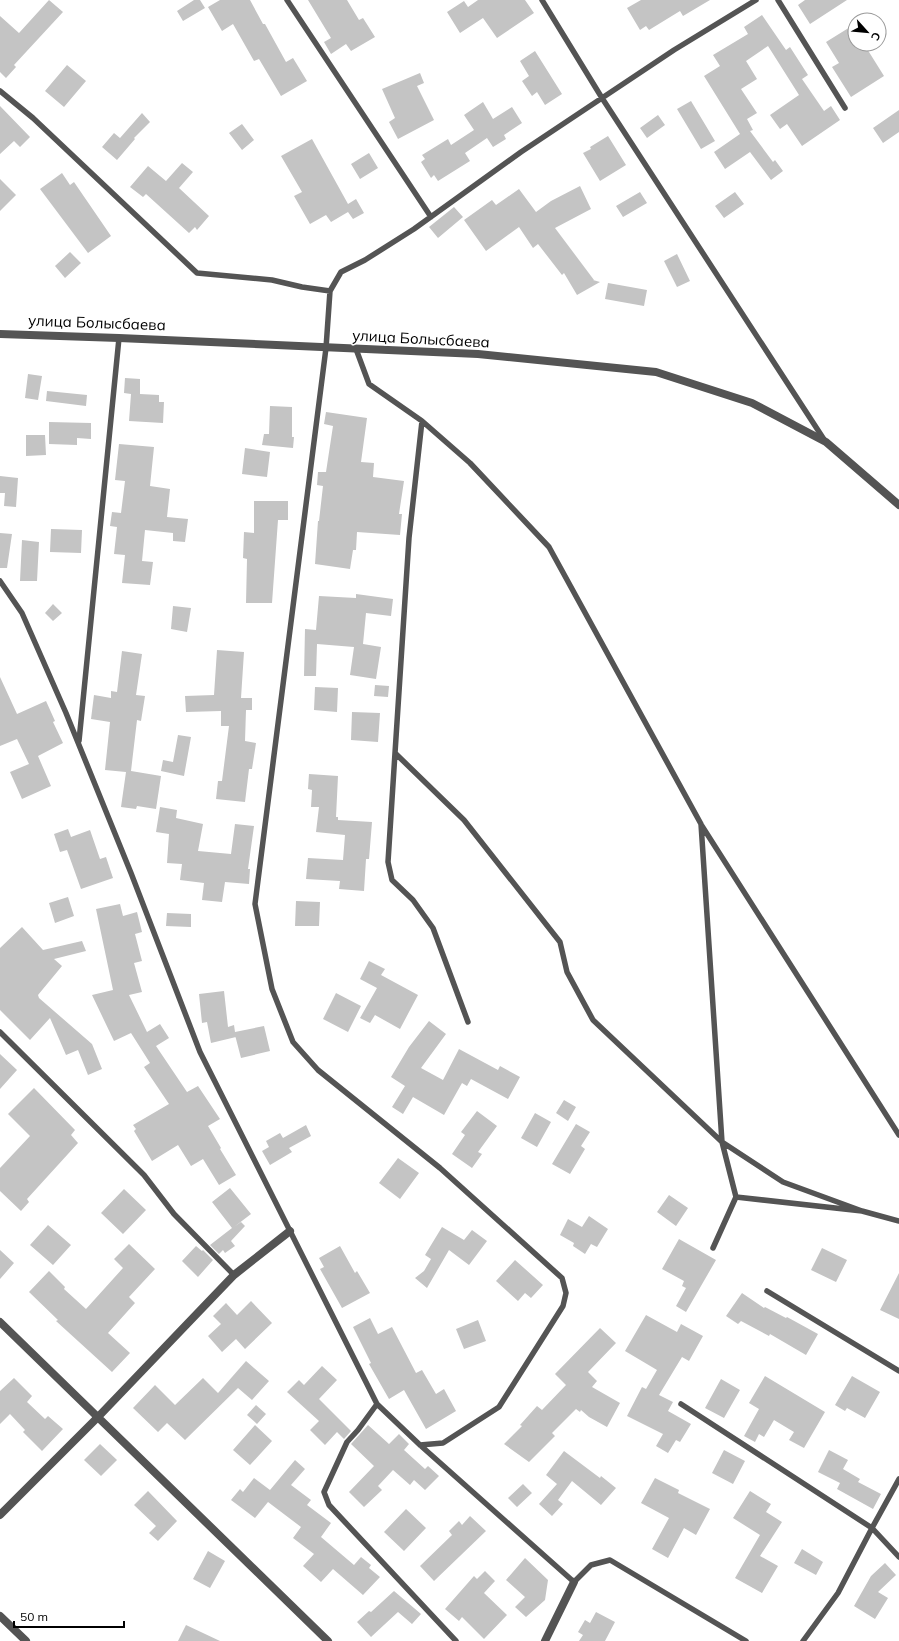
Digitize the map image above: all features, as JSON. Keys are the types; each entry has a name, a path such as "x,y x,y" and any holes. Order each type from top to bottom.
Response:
{"street":[{"name":"улица Болысбаева","path":"0,334 478,354 656,372 752,403 826,442 899,505"},
{"path":"0,1515 98,1417 234,1275 290,1231"},
{"path":"0,1322 328,1641"},
{"path":"545,1641 574,1582"},
{"path":"0,1616 26,1641"}],"lane":[{"path":"287,0 430,217"},
{"path":"542,0 602,98 826,442"},
{"path":"420,1445 444,1443 499,1407 563,1306 566,1293 562,1278 464,1189 318,1070 293,1042 272,989 255,904 326,348 330,291 341,272 365,260 414,230 521,152 674,50 756,0"},
{"path":"778,0 845,108"},
{"path":"0,90 33,118 197,273 272,280 302,288 330,291"},
{"path":"78,744 119,338"},
{"path":"356,349 369,384 422,421 470,463 549,547 701,824 899,1135"},
{"path":"422,421 409,538 388,862 392,880 414,900 433,928 468,1022"},
{"path":"0,581 22,613 78,744 131,873 200,1052 377,1404 420,1445 574,1582 591,1565 610,1560 746,1641"},
{"path":"395,753 464,820 560,942 567,972 593,1020 722,1142 783,1182 862,1211 899,1221"},
{"path":"701,824 722,1142 736,1197 713,1248"},
{"path":"0,1032 144,1175 174,1214 234,1275"},
{"path":"736,1197 862,1211"},
{"path":"767,1290 899,1371"},
{"path":"377,1404 347,1442 324,1492 329,1505 456,1641"},
{"path":"681,1404 872,1528 899,1557"},
{"path":"803,1641 838,1594 899,1478"}],"building":[{"path":"49,0 63,12 14,65 16,67 6,78 0,72 0,16 19,33"},
{"path":"194,0 200,0 205,8 183,21 177,11"},
{"path":"220,0 250,0 286,62 293,58 307,81 281,96 259,59 254,61 233,24 222,31 208,7"},
{"path":"308,0 347,0 359,20 363,18 375,37 351,51 346,44 331,54 324,42 331,38"},
{"path":"478,0 525,0 534,13 497,38 483,18 460,33 447,12 464,1 468,7"},
{"path":"641,0 710,0 683,16 680,11 649,30 646,26 640,30 627,8"},
{"path":"805,0 847,0 810,24 798,5"},
{"path":"762,15 786,50 790,47 808,75 802,79 824,111 831,106 840,120 802,146 787,124 780,129 770,115 799,95 768,46 746,61 757,79 741,89 757,113 747,119 753,130 750,131 773,162 775,160 783,171 771,180 750,152 725,169 714,152 740,134 704,76 720,66 713,55 748,34 744,27"},
{"path":"847,29 847,52 869,52 884,76 851,97 832,67 839,63 826,42"},
{"path":"535,51 562,94 545,105 537,92 532,96 522,81 529,76 520,61"},
{"path":"67,65 86,81 64,107 45,91"},
{"path":"420,73 424,83 417,86 434,120 398,139 389,122 395,118 382,89"},
{"path":"691,101 715,141 701,149 677,109"},
{"path":"483,102 493,119 512,107 522,123 504,135 506,139 493,147 487,138 465,153 470,161 438,181 434,175 431,178 421,162 425,159 422,155 448,139 451,145 474,130 464,115"},
{"path":"0,106 30,137 20,147 14,141 0,154"},
{"path":"899,110 899,132 883,143 873,128"},
{"path":"142,113 150,122 134,138 135,139 117,160 102,147 114,133 120,138"},
{"path":"658,115 665,125 647,138 640,128"},
{"path":"242,124 254,140 242,150 229,133"},
{"path":"608,136 626,165 600,181 583,153"},
{"path":"312,139 348,204 356,199 364,213 353,219 348,212 331,222 326,215 310,224 294,196 302,192 281,156"},
{"path":"369,153 378,168 360,179 351,164"},
{"path":"182,163 193,172 179,188 209,216 197,230 195,227 189,233 146,194 143,197 130,187 148,166 166,181"},
{"path":"62,173 70,185 74,182 111,236 88,253 40,189"},
{"path":"0,179 16,195 0,211"},
{"path":"580,186 591,209 555,228 593,280 600,282 577,295 564,273 562,275 538,244 533,248 519,227 486,251 464,220 492,200 496,205 519,189 536,212 551,201"},
{"path":"640,192 647,203 623,217 616,206"},
{"path":"735,192 744,204 724,218 715,206"},
{"path":"454,207 463,217 438,238 429,227"},
{"path":"70,252 81,263 65,278 55,266"},
{"path":"677,254 690,281 677,287 664,261"},
{"path":"608,283 647,290 644,306 605,299"},
{"path":"28,374 42,376 38,400 25,398"},
{"path":"125,378 140,379 140,394 159,395 159,402 164,402 163,423 129,421 131,394 124,393"},
{"path":"47,391 87,395 86,406 46,401"},
{"path":"270,406 292,407 292,437 294,437 293,448 262,445 264,434 269,434"},
{"path":"326,412 367,418 361,462 374,463 373,477 404,481 399,514 402,514 400,535 357,532 356,550 353,550 350,569 315,564 318,521 323,486 317,485 318,472 326,472 333,426 324,424"},
{"path":"49,422 91,423 91,439 77,438 77,445 49,444"},
{"path":"26,435 45,435 46,455 26,456"},
{"path":"119,444 154,447 150,486 170,489 167,517 188,519 185,542 173,541 173,533 145,530 142,561 153,562 150,585 122,583 125,555 114,554 117,527 110,526 112,512 121,513 125,481 115,480"},
{"path":"245,448 270,452 267,477 242,474"},
{"path":"0,476 18,478 16,507 4,506 5,493 0,493"},
{"path":"254,501 288,501 288,520 278,520 272,603 246,603 247,559 243,558 244,532 254,533"},
{"path":"51,529 82,530 81,553 50,552"},
{"path":"0,533 12,534 7,568 0,568"},
{"path":"22,540 39,542 37,581 20,581"},
{"path":"356,594 393,599 391,616 366,613 363,644 381,647 376,679 350,675 354,647 317,644 316,676 304,676 305,629 316,630 319,596 356,598"},
{"path":"53,604 62,613 53,621 45,613"},
{"path":"173,606 191,608 187,632 171,629"},
{"path":"217,650 244,652 241,698 252,698 252,710 246,710 245,741 256,743 252,769 249,769 245,802 216,799 218,781 222,781 229,726 221,726 221,711 186,712 185,696 214,695"},
{"path":"122,651 142,654 136,695 145,696 141,721 137,720 131,771 161,776 156,809 137,806 136,809 121,807 126,772 105,770 110,722 91,719 94,695 111,698 111,691 117,692"},
{"path":"0,677 17,714 46,701 55,721 53,722 63,743 38,756 51,786 22,799 10,772 29,764 17,739 0,746"},
{"path":"375,685 389,686 388,697 374,696"},
{"path":"315,687 338,688 337,712 314,710"},
{"path":"352,712 380,713 378,742 351,740"},
{"path":"178,735 191,737 184,776 161,771 163,760 173,762"},
{"path":"309,774 338,776 336,817 338,817 338,820 372,822 369,859 366,859 364,891 339,889 340,881 306,879 308,858 343,860 345,835 316,832 319,807 311,807 312,790 308,789"},
{"path":"160,807 177,810 176,818 203,824 198,851 231,854 235,824 254,826 248,869 250,869 249,884 225,882 222,902 202,900 204,883 180,880 182,864 167,863 169,834 156,832"},
{"path":"68,829 71,837 90,830 100,859 106,857 113,878 81,889 67,850 60,852 54,834"},
{"path":"68,897 74,916 55,923 49,903"},
{"path":"296,901 320,902 319,926 295,926"},
{"path":"120,904 123,916 137,912 142,932 135,934 142,961 134,963 142,992 129,995 147,1032 160,1024 169,1038 156,1046 187,1092 198,1086 220,1119 208,1126 236,1175 219,1185 203,1159 191,1166 178,1145 152,1161 134,1131 136,1129 133,1125 169,1104 144,1067 150,1063 131,1033 114,1041 92,995 113,990 96,909"},
{"path":"167,913 191,914 191,927 166,926"},
{"path":"22,927 43,950 82,941 86,951 54,959 62,966 38,995 39,998 92,1044 102,1069 88,1075 78,1050 66,1055 50,1018 30,1040 0,1010 0,948"},
{"path":"369,961 385,969 381,975 418,995 400,1029 375,1015 370,1023 360,1018 377,988 360,979"},
{"path":"224,991 228,1027 234,1025 235,1032 264,1026 270,1051 241,1058 236,1037 211,1043 207,1022 202,1023 199,994"},
{"path":"336,993 361,1006 348,1032 323,1019"},
{"path":"429,1021 446,1034 421,1068 443,1080 459,1049 498,1070 500,1066 520,1077 508,1099 471,1079 467,1086 462,1083 444,1115 413,1097 403,1114 392,1107 405,1086 391,1077 409,1047"},
{"path":"0,1054 17,1070 0,1089"},
{"path":"34,1088 75,1130 71,1135 78,1143 27,1199 29,1202 21,1211 0,1191 0,1168 30,1136 8,1114"},
{"path":"564,1100 576,1107 568,1121 556,1113"},
{"path":"477,1111 497,1126 478,1152 482,1154 472,1168 452,1154 465,1135 461,1132"},
{"path":"535,1113 551,1122 537,1147 521,1138"},
{"path":"576,1124 590,1132 581,1146 585,1149 570,1174 552,1164"},
{"path":"306,1125 311,1136 289,1148 292,1152 270,1165 262,1151 269,1147 266,1141 280,1133 283,1138"},
{"path":"398,1158 419,1173 400,1199 379,1183"},
{"path":"230,1188 251,1214 234,1227 241,1222 245,1226 231,1241 235,1246 225,1253 223,1250 219,1254 210,1245 232,1228 212,1202"},
{"path":"124,1189 146,1210 123,1234 101,1213"},
{"path":"669,1195 688,1208 676,1226 657,1212"},
{"path":"589,1216 608,1229 597,1247 591,1244 585,1254 573,1246 574,1243 560,1235 568,1219 582,1227"},
{"path":"48,1225 71,1245 53,1265 30,1245"},
{"path":"442,1227 464,1240 472,1230 487,1241 469,1265 449,1250 427,1288 415,1278 424,1271 431,1259 425,1255"},
{"path":"679,1239 716,1260 686,1312 676,1306 686,1288 682,1286 684,1281 662,1269"},
{"path":"129,1244 155,1269 129,1297 135,1303 108,1333 130,1353 112,1372 56,1321 58,1320 29,1292 49,1271 65,1287 64,1289 86,1309 123,1268 114,1259"},
{"path":"196,1246 202,1251 203,1250 213,1260 198,1277 182,1261"},
{"path":"340,1246 355,1273 357,1271 370,1293 342,1308 320,1269 324,1267 319,1258"},
{"path":"822,1248 847,1260 836,1282 811,1270"},
{"path":"0,1250 14,1263 0,1279"},
{"path":"515,1260 543,1285 531,1298 525,1293 518,1301 496,1281"},
{"path":"899,1273 899,1319 880,1310"},
{"path":"742,1293 764,1308 765,1307 786,1318 787,1317 818,1334 806,1355 770,1334 769,1336 741,1321 738,1324 726,1316"},
{"path":"251,1301 272,1323 245,1349 236,1339 222,1352 208,1336 221,1324 213,1316 226,1303 237,1315"},
{"path":"646,1315 677,1332 681,1324 703,1336 689,1361 682,1357 659,1395 673,1402 668,1411 691,1424 680,1442 676,1440 668,1453 656,1446 663,1434 627,1416 642,1387 646,1389 657,1370 625,1351"},
{"path":"370,1318 378,1334 392,1327 416,1373 422,1370 436,1394 444,1389 456,1411 426,1429 404,1390 389,1399 369,1364 371,1363 353,1327"},
{"path":"478,1320 486,1341 464,1349 456,1329"},
{"path":"600,1328 616,1343 588,1372 597,1381 592,1387 620,1403 607,1427 589,1417 581,1410 580,1412 576,1409 552,1433 555,1436 529,1462 504,1444 522,1426 520,1425 537,1406 542,1410 566,1385 555,1374"},
{"path":"246,1361 269,1381 252,1400 238,1388 185,1440 167,1423 158,1432 133,1408 155,1385 175,1405 203,1378 218,1393"},
{"path":"322,1366 337,1380 319,1399 351,1431 344,1439 337,1432 325,1445 310,1430 319,1421 287,1392 299,1380 304,1385"},
{"path":"765,1376 825,1412 804,1448 789,1440 794,1432 774,1420 764,1437 759,1434 755,1442 744,1436 759,1409 749,1403"},
{"path":"852,1376 880,1392 865,1418 847,1408 845,1411 835,1405"},
{"path":"14,1378 32,1396 27,1402 45,1419 48,1416 63,1429 42,1451 23,1432 25,1430 10,1414 0,1424 0,1391"},
{"path":"721,1379 740,1390 724,1418 705,1408"},
{"path":"256,1405 266,1414 257,1424 247,1415"},
{"path":"255,1425 272,1441 250,1465 233,1450"},
{"path":"368,1425 389,1444 399,1434 409,1444 404,1450 425,1469 428,1466 439,1476 425,1490 414,1480 410,1485 393,1470 378,1486 382,1490 364,1507 349,1492 374,1466 351,1444"},
{"path":"100,1444 117,1460 101,1476 84,1460"},
{"path":"724,1450 745,1461 733,1484 712,1473"},
{"path":"829,1450 848,1460 843,1469 860,1479 858,1482 881,1494 873,1509 837,1489 840,1483 818,1472"},
{"path":"564,1451 616,1488 601,1505 572,1481 558,1500 563,1504 552,1516 539,1504 557,1484 546,1475"},
{"path":"295,1460 305,1469 291,1485 311,1500 307,1505 331,1523 321,1537 354,1565 361,1557 371,1565 369,1568 380,1577 363,1595 333,1569 321,1582 303,1566 314,1554 293,1538 301,1527 268,1502 255,1518 231,1500 240,1489 243,1492 254,1478 270,1490"},
{"path":"655,1478 679,1490 678,1493 710,1509 696,1535 684,1528 668,1558 652,1549 669,1518 641,1503"},
{"path":"523,1484 532,1493 517,1507 508,1498"},
{"path":"148,1491 177,1521 158,1541 149,1533 156,1526 134,1505"},
{"path":"750,1491 771,1504 766,1512 782,1522 760,1556 778,1566 762,1593 735,1578 760,1535 733,1518"},
{"path":"406,1509 426,1528 404,1551 384,1532"},
{"path":"470,1516 486,1531 434,1581 420,1566 452,1535 449,1531 459,1521 462,1525"},
{"path":"802,1549 823,1562 816,1575 794,1563"},
{"path":"208,1551 225,1561 210,1588 193,1579"},
{"path":"525,1558 548,1580 545,1600 526,1617 515,1607 525,1597 506,1580"},
{"path":"885,1563 896,1575 878,1592 888,1598 875,1619 854,1606 871,1576"},
{"path":"485,1571 495,1581 484,1593 507,1615 484,1639 462,1617 459,1621 445,1609 474,1576 477,1579"},
{"path":"394,1591 421,1614 412,1624 398,1612 371,1637 357,1622 369,1611 371,1612"},
{"path":"596,1612 615,1622 605,1641 579,1641 583,1635 578,1632 585,1620 590,1623"},
{"path":"186,1625 220,1641 178,1641"}]}
